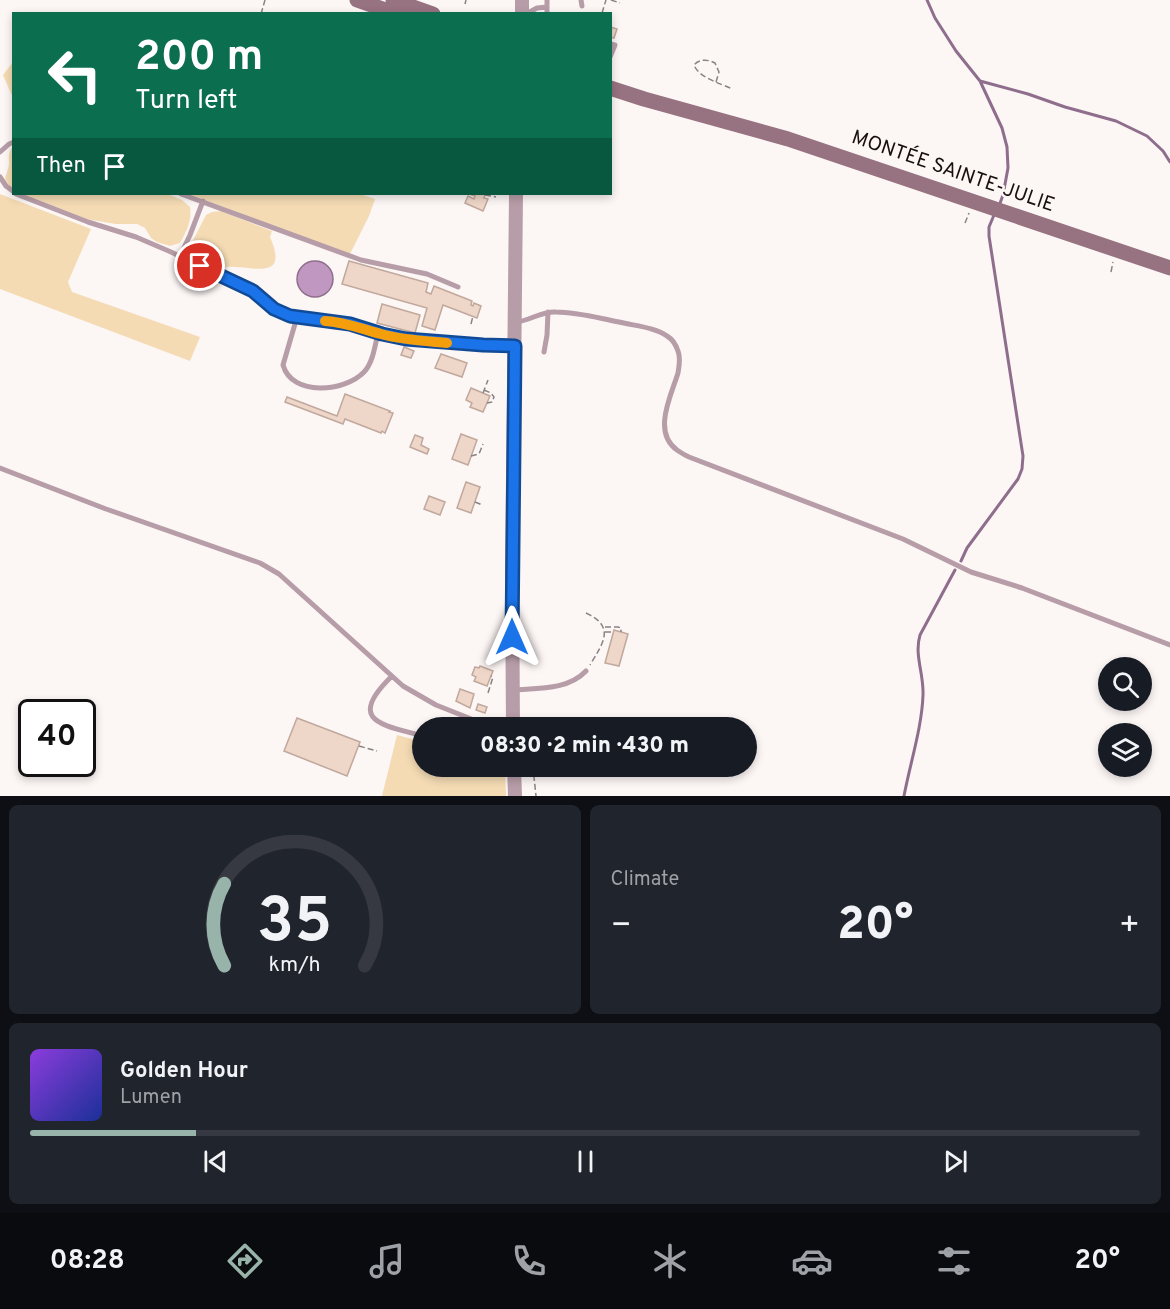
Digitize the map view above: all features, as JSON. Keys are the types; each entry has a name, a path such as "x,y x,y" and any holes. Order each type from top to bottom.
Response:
{"main road":[{"path":"357,0 391,12"},
{"path":"393,0 427,12"},
{"name":"MONTÉE SAINTE-JULIE","path":"612,79 648,90 721,120"},
{"name":"MONTÉE SAINTE-JULIE","path":"612,89 797,142 1169,268"}],"street":[{"path":"513,717 512,564 516,195"},
{"path":"514,777 515,796"}],"lane":[{"path":"528,12 537,8 547,10 547,0"},
{"path":"0,152 12,143"},
{"path":"0,177 12,191"},
{"path":"20,195 88,222 136,237 180,256 253,291 281,313 350,324 406,339 515,346"},
{"path":"184,195 361,260 427,274 458,287"},
{"path":"180,256 190,236 202,201"},
{"path":"544,352 548,312"},
{"path":"515,322 526,321 548,312 579,314 648,328 661,333 672,340 680,358 664,427 669,441 677,450 689,457 903,539 971,572 1022,588 1170,645"},
{"path":"297,317 283,365 289,377 303,386 334,387 358,377 367,368 378,333"},
{"path":"0,468 270,568 391,677 436,705 466,717"},
{"path":"513,690 566,684 579,678 586,671"},
{"path":"391,677 375,695 370,709 371,714 381,724 412,733"}],"path":[{"path":"465,4 466,0"},
{"path":"611,0 620,3"},
{"path":"716,82 718,72 715,63 711,60 703,60 694,65 699,74 716,82 732,89"},
{"path":"485,195 496,197"},
{"path":"471,324 473,316"},
{"path":"487,403 492,402 494,398 490,393 484,392 488,380"},
{"path":"471,456 478,454 483,444"},
{"path":"475,502 482,507"},
{"path":"586,613 596,619 604,627 605,632 604,640 586,671"},
{"path":"604,627 618,627 621,628 621,632"},
{"path":"605,632 613,632"},
{"path":"488,693 493,677 491,676"},
{"path":"359,746 377,751"},
{"path":"534,777 536,796"}],"shaded area":[{"path":"12,63 12,96 3,75"},
{"path":"12,148 12,189 5,177"},
{"path":"0,194 91,229 68,282 72,292 200,337 190,361 0,289"},
{"path":"25,195 170,195 182,200 190,207 190,221 187,230 180,243 170,246 151,238 145,228 137,224 116,224 86,219"},
{"path":"191,195 363,195 375,199 350,254"},
{"path":"221,211 272,231 270,237 275,251 275,261 271,266 256,269 225,267 223,272 194,258 188,250 206,215"},
{"path":"315,261 328,266 333,279 328,292 315,297 302,292 297,279 302,266"},
{"path":"397,735 412,739 412,777 505,777 506,796 382,796"}],"building":[{"path":"612,28 617,29 614,38 612,38"},
{"path":"472,195 485,195 484,198 488,199 483,211 465,203 468,196 474,199 475,196"},
{"path":"349,261 428,283 426,292 431,294 434,286 472,301 471,305 473,306 474,303 481,306 477,318 443,305 435,330 422,326 427,308 342,284"},
{"path":"382,304 420,315 415,333 377,323"},
{"path":"404,347 414,351 411,358 401,355"},
{"path":"441,354 467,363 462,377 435,368"},
{"path":"471,388 490,396 483,412 470,407 472,403 466,400"},
{"path":"345,394 393,413 385,433 345,419 343,424 285,402 287,397 337,416"},
{"path":"461,434 477,440 468,465 452,459"},
{"path":"415,435 423,438 421,445 429,449 427,454 410,447"},
{"path":"466,482 480,487 471,513 457,508"},
{"path":"429,496 445,502 440,515 424,509"},
{"path":"614,630 628,634 619,666 605,663"},
{"path":"480,666 493,671 487,686 474,681 476,677 472,675 475,667"},
{"path":"460,689 474,694 470,708 456,701"},
{"path":"478,704 487,707 485,713 476,710"},
{"path":"297,718 360,742 347,776 284,751"}],"waterway":[{"path":"927,0 935,18 956,51 980,81 1002,128 1007,147 1008,168 999,206"},
{"path":"980,81 1116,121 1147,136 1163,151 1170,162"},
{"path":"961,561 967,548 1018,479 1022,469 1023,456 989,236 989,227 994,215"},
{"path":"904,796 922,707 923,687 918,642 955,570"}],"slow traffic":[{"path":"325,321 350,324 406,339 447,343"}],"route":[{"path":"200,266 253,291 274,309 290,316 336,321 406,339 515,346 512,637"}]}
